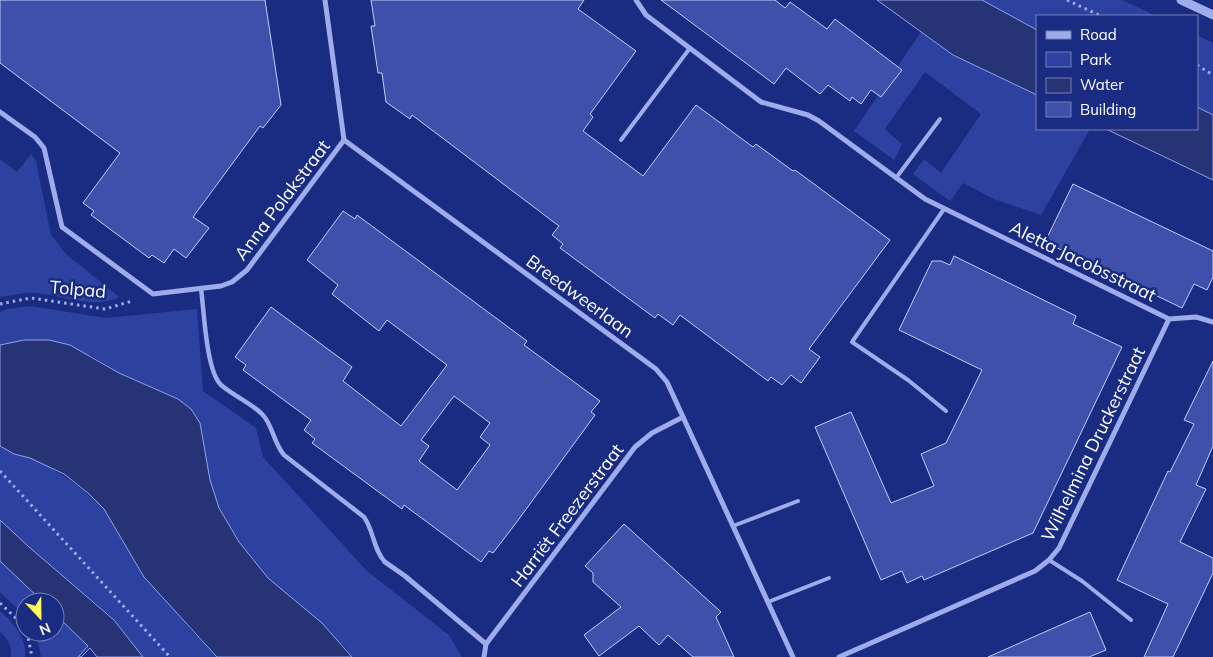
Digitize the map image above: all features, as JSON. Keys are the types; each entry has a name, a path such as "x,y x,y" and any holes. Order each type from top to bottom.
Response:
{"street":[{"path":"325,0 344,140"},
{"name":"Aletta Jacobsstraat","path":"636,0 646,15 761,102 808,115 925,199 1169,319 1196,317 1213,322"},
{"path":"1181,0 1213,15"},
{"path":"0,112 36,137 44,148 62,227 153,294"},
{"name":"Anna Polakstraat","path":"153,294 232,282 246,270 344,140"},
{"name":"Breedweerlaan","path":"344,140 656,369 667,382 793,657"},
{"path":"201,288 212,371 220,384 263,414 269,424 276,446 284,454 364,517 370,526 378,554 385,562 486,644 484,657"},
{"name":"Wilhelmina Druckerstraat","path":"839,657 1035,571 1049,560 1059,548 1169,319"},
{"name":"Harriët Freezerstraat","path":"486,644 635,447 652,433 682,417"}],"lane":[{"path":"621,140 690,48"},
{"path":"896,178 940,120"},
{"path":"944,209 852,342 908,380 946,411"},
{"path":"733,526 798,501"},
{"path":"1049,560 1082,581 1131,620"},
{"path":"768,602 829,578"}],"path":[{"path":"1067,0 1099,15"},
{"path":"1198,66 1213,76"},
{"name":"Tolpad","path":"0,304 31,298 105,309 153,294"},
{"path":"0,471 170,657"},
{"path":"0,603 15,617"},
{"path":"29,642 32,657"}],"green space":[{"path":"982,0 1122,0 1154,15 1036,15 1036,29"},
{"path":"921,32 953,55 1036,95 1036,130 1089,130 1041,215 994,199 963,183 950,201 913,174 924,159 941,173 981,114 925,72 885,129 902,144 894,160 854,131"},
{"path":"1198,36 1213,43 1213,115 1198,108"},
{"path":"31,154 36,161 51,235 66,254 119,297 109,301 89,302 35,293 0,297 0,159 17,172"},
{"path":"30,306 106,318 197,309 203,391 256,428 263,457 367,571 449,635 462,657 352,657 345,647 268,578 239,542 219,508 178,399 119,373 91,355 0,345 0,312 7,309"},
{"path":"0,446 33,459 62,475 104,509 188,627 217,657 143,657 114,619 0,520"},
{"path":"0,561 33,592 15,592 15,606 0,592"},
{"path":"0,611 15,626 15,642 24,642 25,657 11,657 9,643 0,632"},
{"path":"65,624 88,646 78,657 41,657 38,642 65,642"}],"water":[{"path":"877,0 982,0 1036,29 1036,95 953,55"},
{"path":"1198,108 1213,115 1213,180 1108,130 1198,130"},
{"path":"24,340 49,340 70,345 119,373 178,399 191,409 200,423 210,480 219,508 239,542 268,578 322,623 352,657 217,657 144,577 104,509 88,493 64,474 30,458 14,454 0,446 0,345"},
{"path":"0,520 114,620 143,657 97,657 90,648 81,657 78,657 88,646 65,624 65,592 33,592 0,561"}],"building":[{"path":"0,0 265,0 281,105 263,128 260,126 193,217 209,228 186,258 174,249 164,263 152,255 149,258 91,215 94,211 83,203 120,153 0,63"},
{"path":"371,0 584,0 578,9 636,51 590,114 593,117 583,131 643,176 696,105 753,147 756,144 793,171 795,170 890,240 809,349 820,357 801,383 791,375 782,385 771,377 768,381 680,315 673,325 658,314 655,318 560,248 563,244 552,235 559,226 412,115 410,119 386,102 382,73 378,73 371,26 375,26"},
{"path":"661,0 775,0 785,8 790,2 827,29 835,19 902,70 881,97 871,90 861,104 852,97 850,101 828,85 820,94 786,68 774,84"},
{"path":"1073,184 1213,251 1213,277 1207,290 1194,284 1182,308 1045,242"},
{"path":"343,211 355,219 357,215 527,341 524,345 600,401 591,412 595,415 516,523 493,553 489,551 481,562 404,505 402,509 312,443 315,439 304,430 311,420 243,370 246,365 235,357 271,307 352,367 343,381 401,426 447,365 387,320 379,331 332,294 338,285 307,260","holes":["454,396 490,423 480,437 490,445 457,490 419,461 429,446 421,440"]},
{"path":"954,256 1076,316 1073,324 1122,347 1033,533 924,580 922,576 907,583 902,571 881,580 815,427 851,412 891,503 934,486 921,454 946,443 982,370 899,330 932,261 941,261 950,265"},
{"path":"1213,361 1213,446 1196,485 1206,489 1180,542 1213,558 1213,573 1173,657 1144,657 1168,604 1117,580 1168,471 1170,472 1194,424 1184,420"},
{"path":"624,524 721,612 716,617 734,657 693,657 668,635 659,645 639,626 599,656 584,635 621,607 593,582 593,573 585,566"},
{"path":"1090,612 1106,650 1089,657 988,657"}]}
